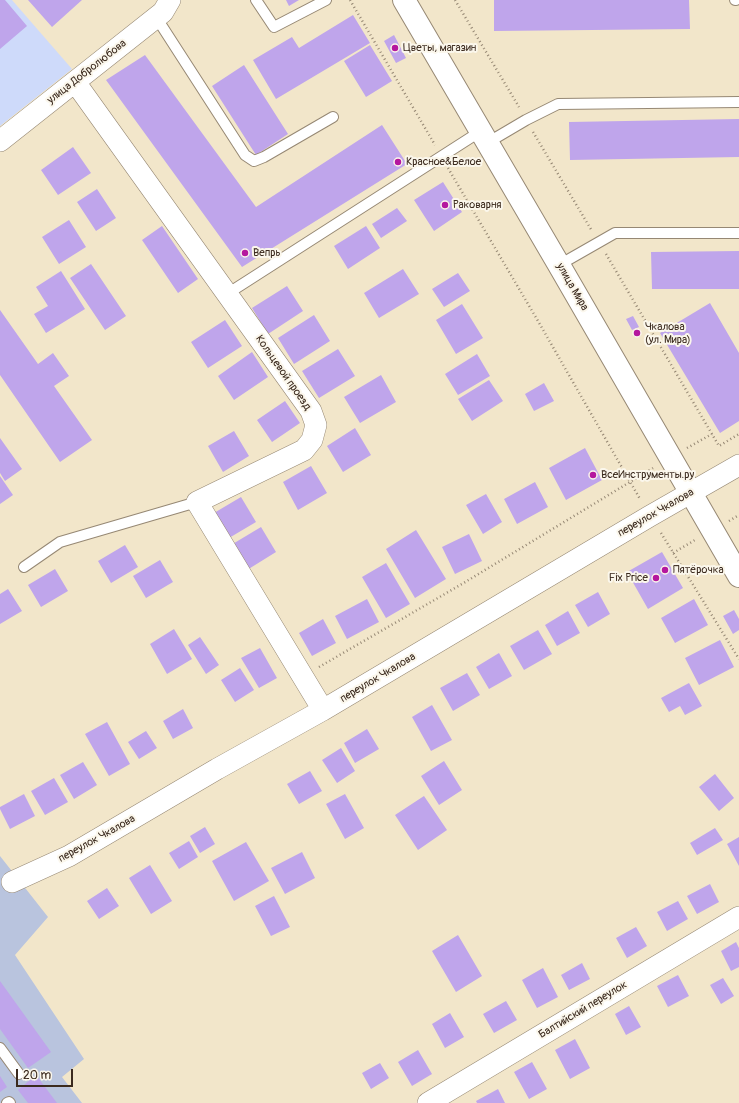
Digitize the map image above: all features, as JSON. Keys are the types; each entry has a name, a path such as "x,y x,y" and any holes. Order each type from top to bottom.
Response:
{"main road":[{"name":"улица Мира","path":"404,0 739,576"}],"street":[{"name":"улица Добролюбова","path":"0,141 75,82 162,7"},
{"name":"Кольцевой проезд","path":"75,82 311,411 316,424 312,440 304,450 197,502"},
{"name":"переулок Чкалова","path":"6,884 69,856 217,769 323,710 650,516 739,465"},
{"path":"197,502 323,710"},
{"name":"Балтийский переулок","path":"428,1103 739,917"}],"lane":[{"path":"256,0 274,27 326,0"},
{"path":"162,7 245,154 254,161 264,157 333,117"},
{"path":"227,294 442,156 526,120 558,104 739,102"},
{"path":"559,265 615,233 739,233"},
{"path":"24,567 60,542 197,502"},
{"path":"0,1048 19,1074"}],"path":[{"path":"350,0 538,321 629,482 739,659"},
{"path":"317,668 468,580 629,482 712,434"}],"shaded area":[{"path":"0,0 12,0 72,69 0,126"},
{"path":"0,856 48,917 15,955 84,1059 62,1077 82,1103 0,1103"}],"building":[{"path":"0,0 5,0 27,26 0,49"},
{"path":"28,0 82,0 52,27"},
{"path":"286,0 299,0 289,6"},
{"path":"494,0 689,0 690,29 494,31"},
{"path":"353,15 370,43 276,99 253,60 292,37 299,48"},
{"path":"394,35 406,58 396,63 384,41"},
{"path":"370,45 392,81 366,97 344,61"},
{"path":"145,55 256,207 382,125 407,164 242,267 106,80"},
{"path":"244,65 288,134 256,155 212,86"},
{"path":"739,119 739,157 570,160 569,122"},
{"path":"73,147 91,173 58,195 41,170"},
{"path":"443,182 462,212 434,231 414,200"},
{"path":"97,189 116,218 96,231 77,202"},
{"path":"397,208 407,221 381,238 372,224"},
{"path":"69,220 86,247 59,264 42,237"},
{"path":"162,226 198,279 178,293 142,240"},
{"path":"366,226 380,248 348,269 334,246"},
{"path":"739,251 739,289 652,289 651,252"},
{"path":"91,264 126,316 105,330 70,278"},
{"path":"403,269 419,294 379,318 364,293"},
{"path":"61,271 85,309 46,333 34,314 48,306 36,287"},
{"path":"458,273 470,291 444,307 432,289"},
{"path":"287,286 303,311 268,334 252,308"},
{"path":"710,303 739,353 739,421 720,433 660,333"},
{"path":"462,304 483,338 456,354 436,320"},
{"path":"0,310 38,364 53,353 69,376 54,386 92,440 60,462 0,375"},
{"path":"314,315 330,341 294,364 278,338"},
{"path":"633,316 639,327 632,330 626,319"},
{"path":"225,320 242,346 208,368 191,342"},
{"path":"338,349 355,376 319,398 302,371"},
{"path":"252,352 268,377 234,400 218,376"},
{"path":"477,354 490,376 458,395 445,374"},
{"path":"381,375 396,402 360,423 344,397"},
{"path":"489,380 503,401 472,421 458,399"},
{"path":"544,383 554,401 534,411 525,394"},
{"path":"285,401 300,423 272,442 257,420"},
{"path":"355,428 371,455 343,472 327,446"},
{"path":"234,431 249,456 223,472 208,446"},
{"path":"0,438 22,469 5,481 0,473"},
{"path":"585,448 602,480 566,500 549,468"},
{"path":"311,466 327,493 298,510 283,482"},
{"path":"0,476 13,495 0,504"},
{"path":"535,482 548,507 517,524 504,499"},
{"path":"486,494 502,522 483,534 466,505"},
{"path":"241,497 256,522 229,538 214,513"},
{"path":"261,527 276,552 247,570 231,545"},
{"path":"416,530 446,579 415,598 386,549"},
{"path":"469,534 482,561 455,574 442,547"},
{"path":"125,545 138,567 111,583 98,561"},
{"path":"662,552 683,588 648,609 627,572"},
{"path":"160,560 173,582 146,598 133,576"},
{"path":"386,563 410,604 386,618 362,577"},
{"path":"55,569 68,591 41,607 28,585"},
{"path":"8,589 22,611 0,624 0,594"},
{"path":"598,592 610,614 588,627 575,605"},
{"path":"367,599 379,622 347,639 335,616"},
{"path":"694,599 708,625 675,643 661,618"},
{"path":"734,610 739,619 739,630 733,634 723,616"},
{"path":"568,611 580,633 557,646 545,625"},
{"path":"323,619 336,643 312,656 299,633"},
{"path":"174,629 192,659 167,674 150,644"},
{"path":"538,630 552,654 524,670 510,646"},
{"path":"200,637 219,665 206,674 188,645"},
{"path":"720,640 734,667 699,685 685,658"},
{"path":"260,648 277,678 259,688 241,658"},
{"path":"499,653 512,676 489,689 476,667"},
{"path":"240,668 254,690 235,702 221,680"},
{"path":"467,673 480,695 453,711 440,688"},
{"path":"689,683 702,706 685,715 680,706 669,712 661,698"},
{"path":"432,705 452,740 431,751 412,717"},
{"path":"183,709 193,728 173,739 163,721"},
{"path":"107,722 130,764 109,776 85,734"},
{"path":"367,729 379,749 355,763 344,743"},
{"path":"146,731 157,748 139,759 128,742"},
{"path":"341,748 355,771 337,783 322,760"},
{"path":"444,761 462,790 439,805 421,776"},
{"path":"83,762 97,785 74,799 60,775"},
{"path":"310,771 322,791 299,804 287,784"},
{"path":"715,774 734,798 719,811 699,787"},
{"path":"54,778 68,802 45,815 31,791"},
{"path":"24,794 35,816 10,829 0,807"},
{"path":"345,794 364,828 345,839 326,804"},
{"path":"424,796 447,830 418,850 395,815"},
{"path":"205,827 215,844 200,853 190,836"},
{"path":"715,828 723,840 697,855 690,843"},
{"path":"739,837 739,866 727,844"},
{"path":"189,841 198,857 179,869 169,853"},
{"path":"246,842 269,881 234,901 212,861"},
{"path":"302,852 315,878 285,894 271,868"},
{"path":"150,865 172,901 151,914 129,878"},
{"path":"710,884 719,902 697,914 687,896"},
{"path":"107,888 119,906 99,919 87,901"},
{"path":"274,896 290,927 271,936 255,906"},
{"path":"678,901 688,919 667,931 657,912"},
{"path":"636,927 647,946 627,958 616,938"},
{"path":"458,935 482,976 456,992 432,951"},
{"path":"736,942 739,948 739,967 731,971 721,951"},
{"path":"582,963 590,979 569,990 561,975"},
{"path":"543,968 558,997 537,1008 522,980"},
{"path":"678,975 689,996 668,1007 657,986"},
{"path":"723,978 734,996 721,1004 710,985"},
{"path":"0,981 51,1052 28,1068 0,1029"},
{"path":"506,1001 517,1020 494,1033 483,1014"},
{"path":"629,1006 641,1027 626,1035 615,1014"},
{"path":"450,1013 464,1037 445,1048 432,1024"},
{"path":"575,1039 590,1068 570,1079 555,1050"},
{"path":"418,1050 432,1074 412,1086 398,1062"},
{"path":"532,1062 547,1089 529,1099 514,1072"},
{"path":"380,1063 389,1078 371,1089 362,1073"},
{"path":"36,1075 57,1103 28,1103 18,1090"},
{"path":"0,1076 7,1087 0,1092"},
{"path":"498,1089 505,1103 477,1103 476,1101"}],"place":[{"name":"Цветы, магазин","path":"395,48"},
{"name":"Красное&Белое","path":"398,162"},
{"name":"Раковарня","path":"445,205"},
{"name":"Вепрь","path":"245,253"},
{"name":"Чкалова (ул. Мира)","path":"637,333"},
{"name":"ВсеИнструменты.ру","path":"593,475"},
{"name":"Пятёрочка","path":"665,570"},
{"name":"Fix Price","path":"656,578"}]}
